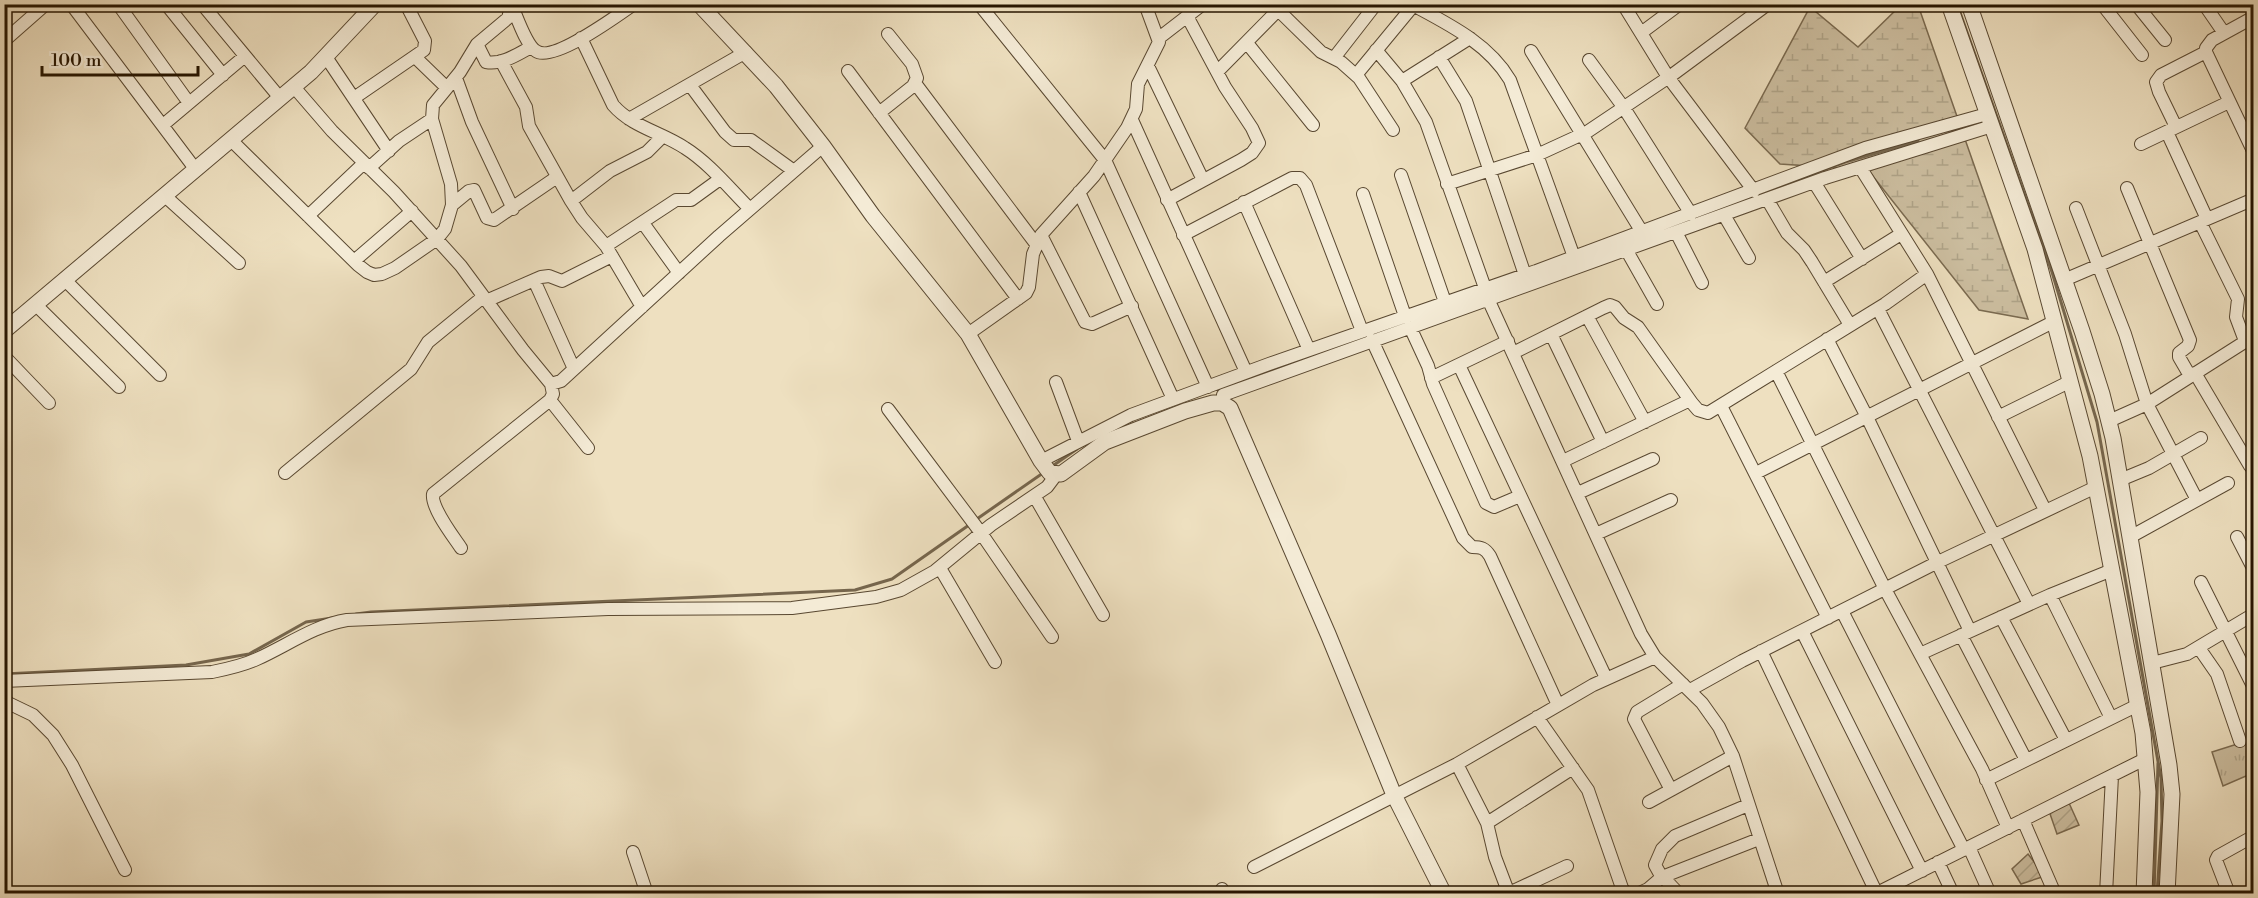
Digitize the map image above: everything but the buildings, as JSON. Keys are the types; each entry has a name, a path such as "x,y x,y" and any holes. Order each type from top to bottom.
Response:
{"street":[{"path":"4,41 46,4"},
{"path":"71,4 196,170"},
{"path":"118,4 189,103"},
{"path":"166,4 223,75"},
{"path":"202,4 280,99"},
{"path":"354,98 424,50 425,41 406,4"},
{"path":"512,5 531,47 535,51 549,54 581,38 634,4"},
{"path":"4,681 212,672 234,668 256,660 328,624 347,620 608,609 792,608 876,597 901,590 940,568 976,526 1035,497 1047,487 1048,468 968,334 873,216 776,86 699,4"},
{"path":"979,4 1104,160 1219,391 1237,420 1394,795 1444,894"},
{"path":"968,334 1018,299 1029,287 1038,239 1079,192 1132,120 1138,103 1137,87 1158,48 1159,38 1145,4"},
{"path":"1159,38 1203,4"},
{"path":"1334,58 1376,4"},
{"path":"1623,4 1668,77 1754,191"},
{"path":"1641,33 1680,4"},
{"path":"1447,184 1537,154 1582,135 1624,108 1768,4"},
{"path":"1949,4 2036,249 2096,487 2138,705 2145,759 2148,792 2144,894"},
{"path":"1969,4 2096,373 2109,421 2169,765 2172,794 2167,894"},
{"path":"2102,4 2142,55"},
{"path":"2136,4 2165,40"},
{"path":"2204,4 2224,33"},
{"path":"4,331 294,87 375,5"},
{"path":"231,140 367,272 374,275 382,274 395,268 437,239 445,229 452,205 451,184 432,119 434,105 456,78 477,44 508,18 512,5"},
{"path":"1217,72 1247,43 1278,7 1321,52 1334,58 1356,75 1393,130"},
{"path":"1356,75 1376,50 1419,7 1470,38 1497,62 1510,80 1574,258"},
{"path":"1167,200 1246,157 1257,148 1259,143 1187,16"},
{"path":"2253,17 2207,44 2206,52 2253,153"},
{"path":"879,113 915,83 917,78 915,68 888,34"},
{"path":"581,38 613,105 628,119 691,152 750,209"},
{"path":"1402,81 1470,38"},
{"path":"1247,43 1313,125"},
{"path":"477,44 486,62 501,61 531,47"},
{"path":"1376,50 1402,81 1426,122 1486,294 1641,634 1655,657 1702,703 1719,727 1733,756 1778,894"},
{"path":"1531,51 1642,232"},
{"path":"628,119 746,52"},
{"path":"2109,421 2147,404 2249,338 2236,317 2238,299 2203,220 2156,82 2161,75 2206,52"},
{"path":"163,125 244,56"},
{"path":"326,57 389,151"},
{"path":"415,57 447,88"},
{"path":"1439,57 1466,101 1525,275"},
{"path":"1589,60 1624,108 1691,214"},
{"path":"501,61 526,107 529,126 570,201 609,251 642,307"},
{"path":"1148,66 1203,180"},
{"path":"848,71 1018,299"},
{"path":"456,78 472,122 513,208"},
{"path":"915,83 1038,239 1085,322 1092,324 1132,306"},
{"path":"690,85 725,132 734,140 751,140 794,171"},
{"path":"294,87 332,131 412,211 461,266 551,384 553,394 550,400 433,494 435,507 461,548"},
{"path":"2141,144 2229,102"},
{"path":"308,216 367,165 432,119"},
{"path":"1132,120 1246,372"},
{"path":"1048,468 1061,474 1105,442 1185,411 1213,403 1219,391 1246,372 1362,331 1407,321 1627,251 1990,120"},
{"path":"1048,468 1078,441 1131,415 1173,399 1219,391 1372,340 1444,302 1486,294 1525,275 1865,148 1990,120"},
{"path":"570,201 610,171 647,152 663,136"},
{"path":"551,384 561,381 750,209 823,146"},
{"path":"1860,167 1927,274 2045,510"},
{"path":"1401,175 1444,302"},
{"path":"1183,235 1296,176 1303,180 1362,331"},
{"path":"452,205 474,190 490,220 502,216 557,177"},
{"path":"285,473 411,369 428,342 484,299 545,276 562,281 609,251 676,200 691,200 720,179"},
{"path":"1814,182 1862,259"},
{"path":"2127,188 2190,340 2188,346 2179,353 2179,357 2250,466"},
{"path":"1079,192 1173,399"},
{"path":"1364,194 1407,321 1432,384 1486,503 1494,507 1521,496"},
{"path":"165,196 239,263"},
{"path":"1767,199 1787,233 1804,250 1850,325"},
{"path":"2064,280 2253,199"},
{"path":"1244,202 1309,350"},
{"path":"2076,208 2125,334 2147,404 2197,500"},
{"path":"354,261 412,211"},
{"path":"1724,215 1749,258"},
{"path":"643,223 679,273"},
{"path":"1676,232 1702,283"},
{"path":"1824,282 1901,234"},
{"path":"1627,251 1657,304"},
{"path":"1431,378 1459,365 1551,334 1610,305 1638,327 1690,400 1703,413 1708,413 1878,309 1927,274"},
{"path":"65,280 160,375"},
{"path":"534,280 574,369"},
{"path":"36,305 119,387"},
{"path":"1878,309 1918,391 2030,604"},
{"path":"1587,316 1645,422"},
{"path":"1756,473 2055,321"},
{"path":"1551,334 1603,442"},
{"path":"1827,339 1938,562 1965,633 2026,760"},
{"path":"1372,340 1463,538 1472,547 1486,549 1490,556 1558,705"},
{"path":"4,356 50,403"},
{"path":"1459,365 1606,678"},
{"path":"1776,371 1885,589 1986,780 2008,828"},
{"path":"1998,417 2071,381"},
{"path":"1056,382 1078,441"},
{"path":"550,400 588,448"},
{"path":"1563,461 1690,400"},
{"path":"1721,406 1828,618"},
{"path":"888,409 976,526 1052,637"},
{"path":"2120,480 2149,468 2201,438"},
{"path":"1578,493 1653,459"},
{"path":"2130,537 2228,483"},
{"path":"1671,790 1634,719 1637,712 1993,535 2096,487"},
{"path":"1035,497 1103,615"},
{"path":"1596,534 1671,500"},
{"path":"2237,537 2253,570"},
{"path":"940,568 995,662"},
{"path":"1920,654 2050,595 2112,570"},
{"path":"2201,582 2253,688"},
{"path":"2050,595 2111,718"},
{"path":"1842,611 1990,894"},
{"path":"2151,663 2178,657 2199,648 2253,614"},
{"path":"2001,617 2066,740"},
{"path":"1802,631 1922,871"},
{"path":"2199,648 2217,674 2240,741"},
{"path":"1761,651 1876,893 2145,759"},
{"path":"1254,867 1457,764 1606,678 1655,657"},
{"path":"4,701 33,715 44,723 53,735 72,765 125,870"},
{"path":"1986,780 2138,705"},
{"path":"1538,717 1588,790 1622,888 1627,894"},
{"path":"1649,802 1733,756"},
{"path":"1457,764 1487,823 1495,857 1509,893 1567,866"},
{"path":"1487,823 1573,768"},
{"path":"2106,894 2112,776"},
{"path":"1679,894 1662,877 1655,865 1662,849 1669,841 1684,832 1748,805"},
{"path":"2023,820 2055,894"},
{"path":"2229,894 2216,860 2218,856 2253,836"},
{"path":"1637,894 1648,889 1662,877 1759,839"},
{"path":"633,852 647,894"},
{"path":"1938,862 1953,894"}],"green space":[{"path":"1901,5 1918,5 2028,319 1979,310 1868,170 1780,164 1745,128 1810,7 1858,47"},
{"path":"2253,739 2253,773 2223,786 2212,752"},
{"path":"2069,803 2079,825 2057,834 2049,811"},
{"path":"2028,854 2045,876 2021,884 2012,869"}],"waterway":[{"path":"1957,4 2052,272 2097,422 2161,778 2162,821 2157,894"},
{"path":"1790,182 1845,162 1918,141"},
{"path":"1257,375 1313,355"},
{"path":"1051,467 1077,449"},
{"path":"974,521 1043,473"},
{"path":"356,614 855,590 892,579 969,525"},
{"path":"4,674 186,665 249,654 306,622 332,618"},
{"path":"2154,894 2158,763"}]}
